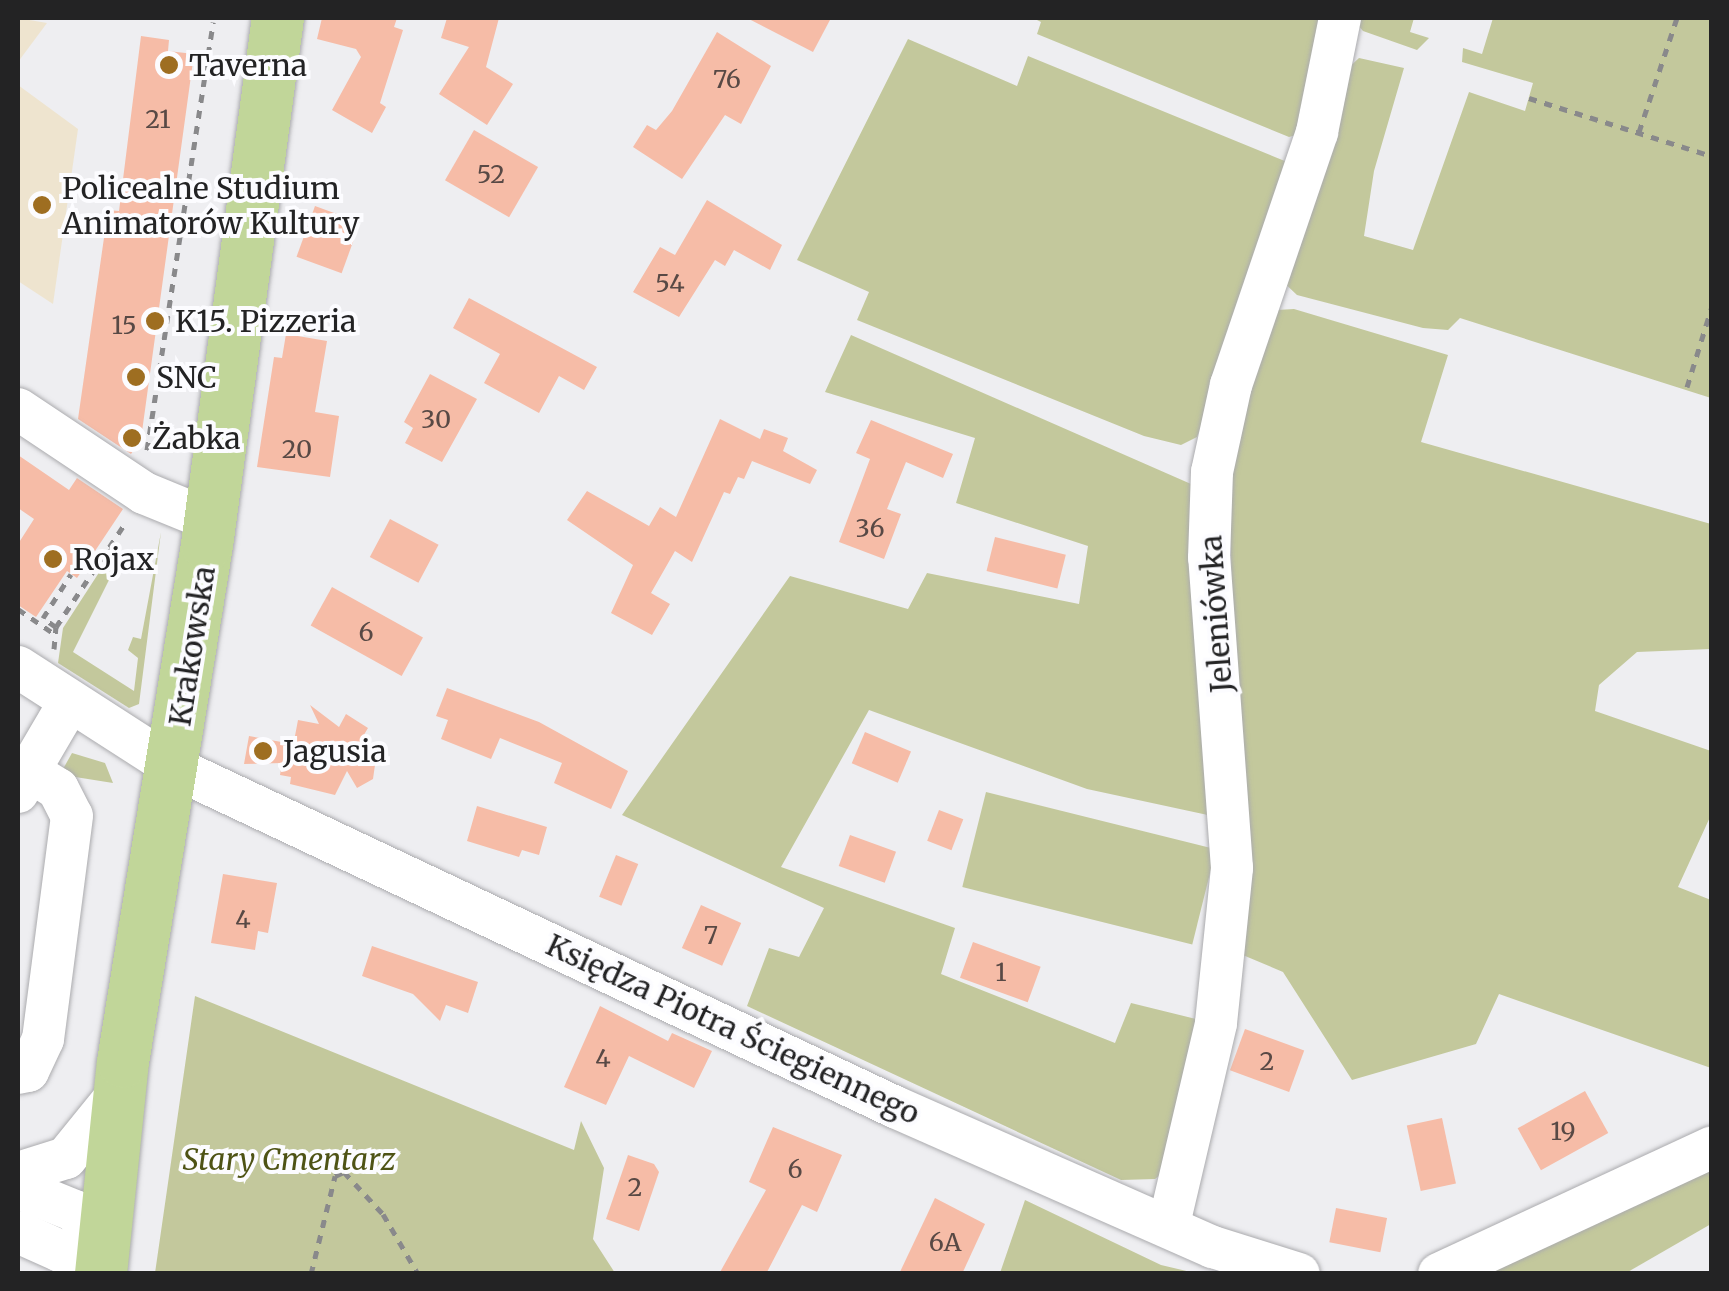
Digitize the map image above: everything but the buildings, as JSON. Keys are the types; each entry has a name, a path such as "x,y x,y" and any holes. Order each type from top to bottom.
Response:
{"main road":[{"name":"Krakowska","path":"103,1261 121,1090 174,767 278,18"}],"street":[{"name":"Jeleniówka","path":"1169,1224 1216,1023 1232,868 1209,558 1212,472 1232,385 1316,132 1340,18"},
{"path":"18,409 137,489 210,520"},
{"name":"Księdza Piotra Ściegiennego","path":"18,668 174,767 887,1122 1169,1224 1213,1247 1299,1274"},
{"path":"18,1072 28,1070 43,1039 72,816 58,788 23,782 70,701"},
{"path":"18,1173 66,1158 121,1090"},
{"path":"1439,1274 1712,1147"},
{"path":"18,1188 75,1211 103,1261"},
{"path":"18,1233 60,1251 103,1261"},
{"path":"18,1233 44,1274"}],"path":[{"path":"1638,132 1677,18"},
{"path":"57,644 56,631 136,507 158,406 213,22"},
{"path":"1529,98 1712,156"},
{"path":"1687,387 1712,306"},
{"path":"109,548 126,560"},
{"path":"56,631 43,618 71,574"},
{"path":"18,609 56,631"},
{"path":"312,1274 335,1176 344,1172 383,1214 418,1274"}],"shaded area":[{"path":"18,18 47,23 18,62"},
{"name":"Policealne Studium Animatorów Kultury","path":"18,85 78,129 53,304 18,281"}],"green space":[{"path":"1033,18 1323,18 1300,134 1289,137 1037,34 1041,22"},
{"path":"1352,18 1414,18 1410,32 1429,38 1417,50 1363,31"},
{"path":"1493,18 1711,18 1711,398 1460,318 1448,330 1423,328 1297,295 1278,277 1345,71 1359,58 1404,68 1374,171 1364,236 1413,250 1469,92 1525,111 1533,83 1462,62 1463,48 1482,54"},
{"path":"908,39 1017,86 1028,56 1292,164 1288,203 1197,437 1181,445 1144,436 857,320 869,292 797,260"},
{"path":"1294,309 1448,355 1421,442 1711,524 1711,649 1637,652 1599,685 1595,711 1711,751 1711,815 1678,887 1711,900 1711,1068 1499,994 1476,1044 1352,1080 1283,972 1238,953 1229,437 1277,310"},
{"path":"851,335 1191,484 1217,817 1087,789 869,710 781,867 955,928 941,974 1115,1043 1131,1003 1200,1020 1163,1173 1155,1179 1121,1180 747,1006 769,948 799,957 824,908 622,815 790,576 908,609 927,573 1079,604 1088,546 956,503 975,438 825,392"},
{"path":"161,532 139,704 129,708 58,663 63,628 111,554 119,560 73,652 134,691 138,658 128,650 133,637 141,639"},
{"path":"72,753 105,763 113,783 69,776 63,769"},
{"path":"986,792 1216,849 1192,944 962,887"},
{"name":"Stary Cmentarz","path":"195,996 574,1150 581,1121 604,1168 593,1239 615,1273 155,1273"},
{"path":"1711,1158 1711,1224 1626,1273 1464,1274"},
{"path":"1025,1200 1161,1265 1195,1273 1000,1273"}],"place":[{"name":"Taverna","path":"169,65"},
{"name":"Policealne Studium Animatorów Kultury","path":"42,205"},
{"name":"K15. Pizzeria","path":"155,321"},
{"name":"SNC","path":"136,377"},
{"name":"Żabka","path":"132,438"},
{"name":"Rojax","path":"53,559"},
{"name":"Jagusia","path":"263,751"}]}
